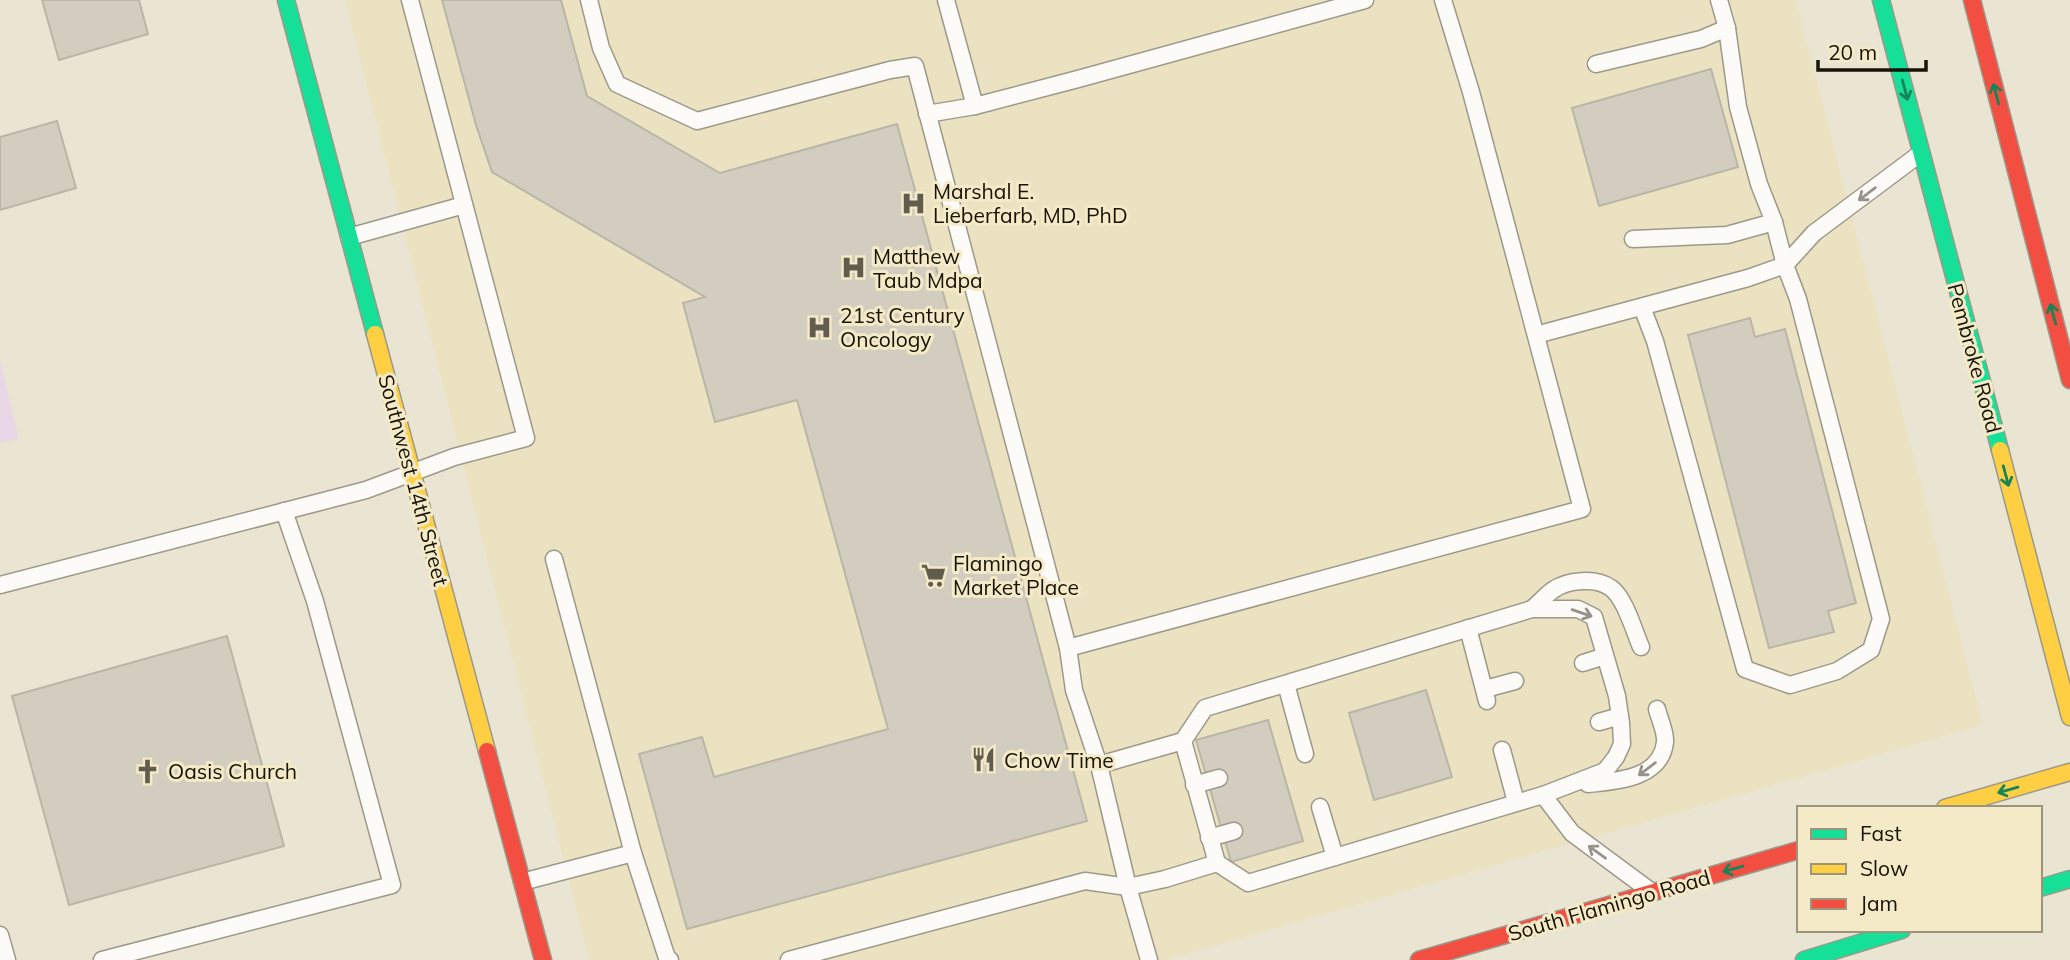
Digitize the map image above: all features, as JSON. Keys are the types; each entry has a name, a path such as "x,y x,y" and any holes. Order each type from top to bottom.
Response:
{"main road":[{"name":"Southwest 14th Street","path":"286,0 543,960"},
{"name":"Pembroke Road","path":"1881,0 2070,717"},
{"path":"1972,0 2070,380"},
{"path":"1952,806 2070,772"},
{"name":"South Flamingo Road","path":"1419,960 1797,851"},
{"path":"2042,887 2070,879"},
{"path":"1804,960 1895,932"}],"lane":[{"path":"0,585 366,490 412,471 526,438 410,0"},
{"path":"589,0 601,48 617,84 697,121 890,70 915,66 1068,648 1074,690 1099,765 1128,887 1149,960"},
{"path":"946,0 975,106"},
{"path":"927,114 975,106 1365,0"},
{"path":"1068,648 1582,509 1471,92 1443,0"},
{"path":"1642,307 1655,341 1745,668 1790,685 1837,671 1871,650 1881,619 1798,299 1759,184 1738,107 1727,29 1719,0"},
{"path":"1596,64 1701,39 1727,29"},
{"path":"1536,335 1748,278 1785,265 1814,233 1921,152"},
{"path":"349,237 464,205"},
{"path":"1633,239 1727,235 1774,222"},
{"path":"102,960 392,885 315,601 284,511"},
{"path":"555,559 645,894 670,960"},
{"path":"1532,609 1555,589 1582,581 1602,584 1613,589 1641,648"},
{"path":"1099,765 1183,741 1205,708 1532,609 1577,609 1594,617 1617,696 1622,744 1605,771 1543,795 1248,883 1216,863 1183,741"},
{"path":"1468,628 1486,695 1515,681"},
{"path":"1583,663 1605,656"},
{"path":"1286,684 1305,754"},
{"path":"1560,788 1642,774 1660,758 1666,740 1657,709"},
{"path":"1599,722 1620,716"},
{"path":"1502,750 1516,802"},
{"path":"1194,785 1219,778"},
{"path":"1543,795 1572,833 1652,893"},
{"path":"1320,807 1335,857"},
{"path":"1209,838 1234,831"},
{"path":"522,883 634,853"},
{"path":"789,960 1085,881 1128,887 1216,863"},
{"path":"0,935 7,960"}],"shaded area":[{"path":"345,0 1796,0 1983,725 1166,960 589,960"},
{"path":"0,361 19,439 0,443"}],"building":[{"path":"42,0 139,0 148,34 59,60"},
{"name":"Flamingo Market Place","path":"442,0 561,0 587,96 720,173 897,124 1087,821 687,929 639,754 702,737 714,777 888,729 797,400 715,422 683,303 705,297 492,172 476,125"},
{"path":"1711,69 1738,167 1599,206 1572,108"},
{"path":"57,121 76,188 0,210 0,137"},
{"path":"1750,318 1755,337 1785,329 1856,603 1828,611 1834,632 1769,648 1688,335"},
{"name":"Oasis Church","path":"227,636 284,846 69,905 12,696"},
{"path":"1426,690 1452,777 1374,800 1349,713"},
{"path":"1268,720 1303,841 1231,862 1196,740"}],"traffic: fast":[{"path":"286,0 375,334"},
{"path":"1881,0 2000,450"},
{"path":"2042,887 2070,879"},
{"path":"1804,960 1895,932"}],"traffic: slow":[{"path":"375,334 487,751"},
{"path":"2000,450 2070,717"},
{"path":"1952,806 2070,772"}],"traffic: jam":[{"path":"1972,0 2070,380"},
{"path":"487,751 543,960"},
{"path":"1419,960 1797,851"}],"place":[{"name":"Marshal E. Lieberfarb, MD, PhD","path":"913,203"},
{"name":"Matthew Taub Mdpa","path":"853,268"},
{"name":"21st Century Oncology","path":"820,327"},
{"name":"Flamingo Market Place","path":"933,575"},
{"name":"Chow Time","path":"984,760"},
{"name":"Oasis Church","path":"148,771"}]}
